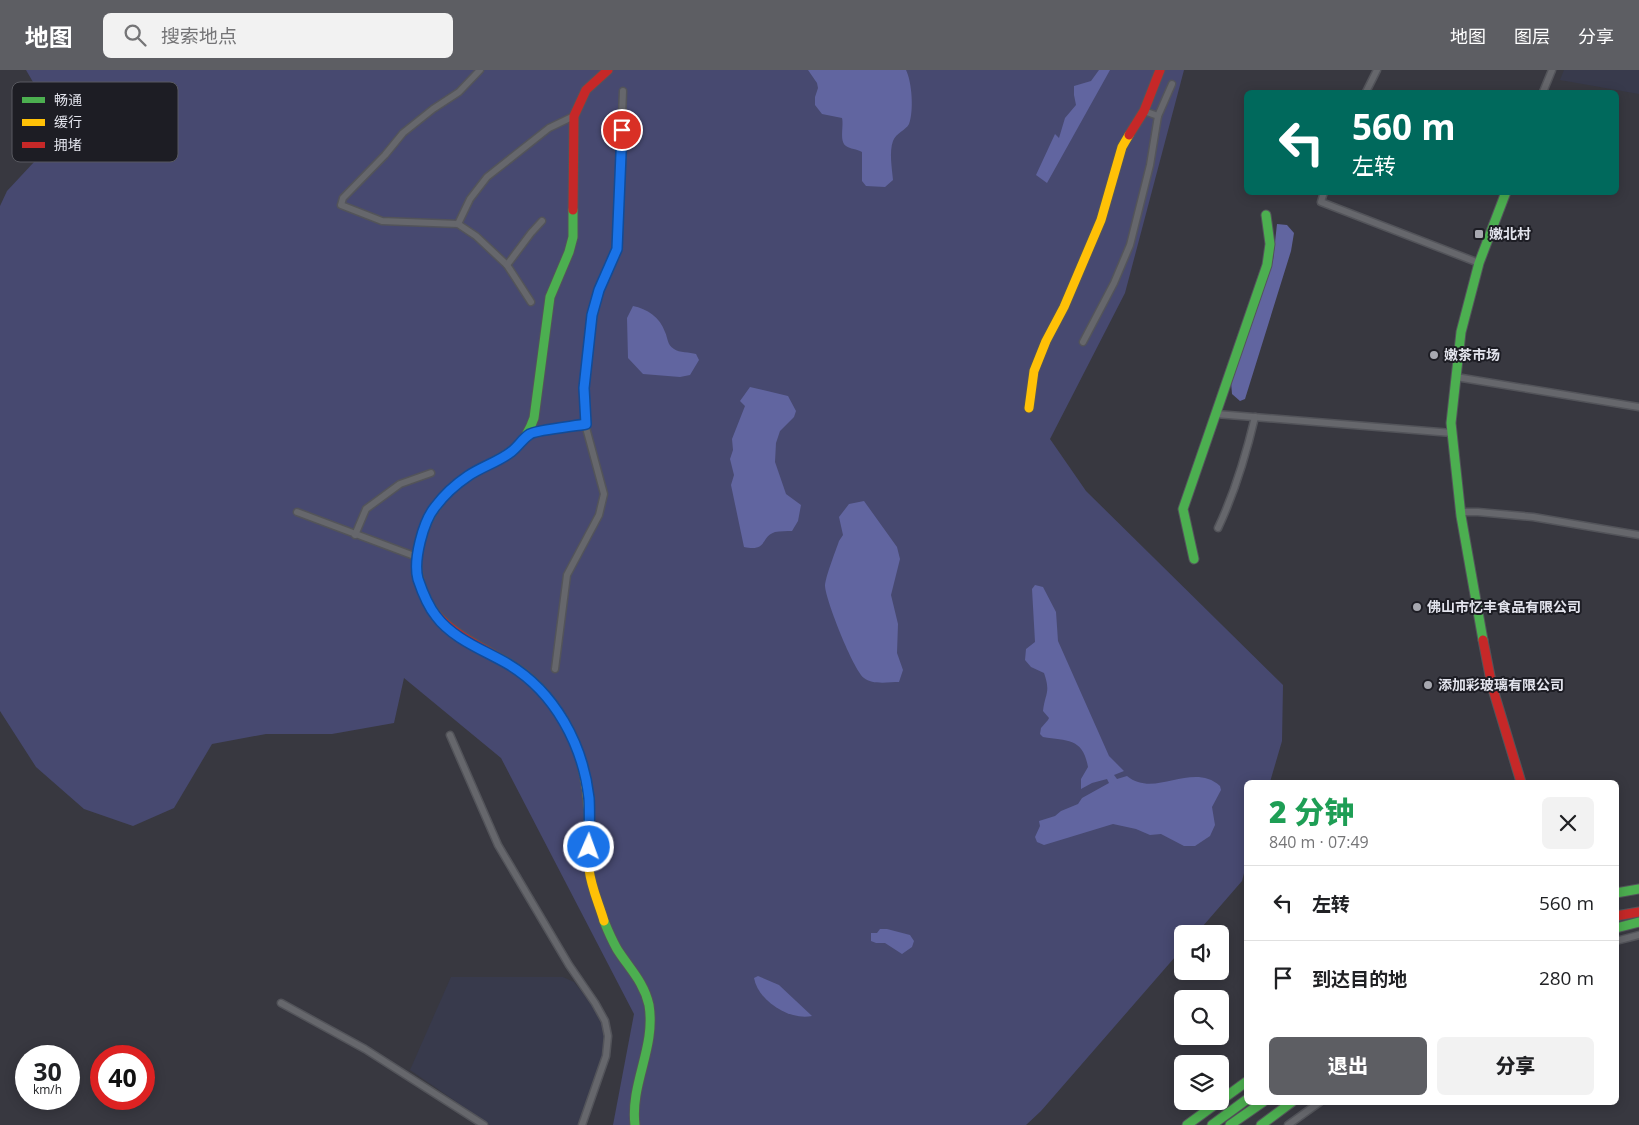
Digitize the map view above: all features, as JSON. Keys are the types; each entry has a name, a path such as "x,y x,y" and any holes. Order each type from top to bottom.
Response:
{"street":[{"path":"480,70 459,92 403,132 385,155 343,198 341,205 382,221 458,224 476,236 507,265 531,302"},
{"path":"608,70 590,83 580,100 574,116 573,238 550,297 534,418 530,433 513,451 469,476 448,493 435,507 427,519 417,557 418,577 426,599 436,617 463,640 526,676 547,696 569,729 582,762 588,797 590,870 598,901 616,948 638,976 644,986 648,999 650,1037 636,1097 635,1125"},
{"path":"1029,408 1034,371 1101,220 1122,147 1144,111 1160,70"},
{"path":"1367,90 1377,70"},
{"path":"1544,90 1552,70"},
{"path":"1083,342 1114,283 1130,245 1150,165 1158,116 1172,84"},
{"path":"555,669 567,575 599,515 604,494 586,424 584,388 592,315 599,290 617,249 623,90"},
{"path":"1144,111 1158,116"},
{"path":"458,224 470,199 487,177 549,128 574,116"},
{"path":"1323,195 1321,202 1479,263"},
{"path":"1505,195 1479,263 1461,332 1451,423 1460,512 1474,594 1492,686 1519,780"},
{"path":"1194,559 1183,509 1268,264 1270,244 1266,215"},
{"path":"507,265 542,221"},
{"path":"1456,377 1639,407"},
{"path":"1216,414 1452,433"},
{"path":"1218,528 1247,453 1255,417"},
{"path":"530,433 586,424"},
{"path":"355,535 366,509 400,484 431,473"},
{"path":"297,512 417,557"},
{"path":"1460,512 1533,517 1639,535"},
{"path":"450,735 498,845 569,965 605,1021 608,1036 606,1056 582,1125"},
{"path":"1619,892 1639,889"},
{"path":"1619,915 1639,912"},
{"path":"1619,927 1639,922"},
{"path":"1619,940 1639,935"},
{"path":"281,1003 366,1049 484,1125"},
{"path":"1187,1125 1244,1083"},
{"path":"1212,1125 1244,1101"},
{"path":"1230,1125 1259,1105"},
{"path":"1261,1125 1288,1105"},
{"path":"1288,1125 1316,1105"}],"shaded area":[{"path":"26,70 1184,70 1125,293 1050,439 1086,491 1283,685 1282,741 1271,780 1244,780 1244,873 1242,881 1204,925 1174,925 1174,958 1041,1111 1026,1125 613,1125 634,1014 501,758 404,678 394,723 332,734 266,734 212,744 174,808 133,826 84,809 36,767 0,711 0,206 7,191 34,162 178,162 178,82 33,82"},
{"path":"808,70 906,70 911,89 911,118 908,126 893,141 891,155 893,180 885,187 866,186 862,181 862,152 844,144 842,118 822,114 815,105 817,83"},
{"path":"1099,70 1110,70 1047,183 1036,175 1055,134 1059,138 1065,118 1076,105 1074,86 1091,81"},
{"path":"1564,70 1639,70 1639,94 1619,90 1560,80"},
{"path":"1277,224 1287,225 1294,233 1291,251 1245,399 1240,401 1232,394 1231,382 1273,260"},
{"path":"633,306 643,309 660,322 672,347 679,351 696,354 699,360 690,375 680,377 643,374 628,358 627,318"},
{"path":"750,387 788,396 796,411 794,417 780,431 776,443 775,462 786,494 801,505 798,521 792,531 770,534 760,546 752,548 744,547 731,485 734,475 730,459 733,450 732,439 745,406 740,401"},
{"path":"864,501 897,547 900,559 891,595 898,624 897,653 903,670 899,682 886,683 867,680 859,672 835,619 825,586 839,541 843,535 839,517 849,504"},
{"path":"1035,585 1043,587 1056,612 1058,641 1109,756 1124,771 1114,775 1117,779 1127,776 1138,782 1149,784 1198,777 1209,779 1220,786 1221,790 1212,807 1215,825 1210,836 1195,846 1184,846 1161,834 1150,835 1136,829 1113,824 1044,845 1037,842 1035,837 1040,826 1039,821 1055,816 1061,811 1078,804 1082,798 1109,783 1107,779 1092,783 1081,789 1081,779 1088,767 1082,751 1073,743 1043,737 1040,734 1041,728 1049,718 1043,711 1047,689 1046,680 1044,673 1031,667 1025,660 1026,649 1035,642 1032,589"},
{"path":"880,929 910,935 914,941 912,947 902,954 885,943 871,941 871,933 877,933"},
{"path":"758,976 779,985 812,1016 794,1015 776,1007 768,1001 757,986 754,978"},
{"path":"451,977 563,977 574,982 596,1010 602,1021 606,1036 591,1092 579,1125 490,1125 410,1070"}],"traffic: fast":[{"path":"1483,640 1461,516 1451,423 1461,332 1479,263 1505,195"},
{"path":"417,566 418,552 425,525 440,501 449,491 471,474 509,453 523,440 529,430 534,418 550,297 569,252 573,237 573,210"},
{"path":"1194,559 1183,509 1267,265 1270,244 1266,215"},
{"path":"1619,892 1639,889"},
{"path":"604,921 617,949 644,989 649,1005 649,1036 636,1095 635,1125"},
{"path":"1619,927 1639,922"},
{"path":"1187,1125 1244,1083"},
{"path":"1212,1125 1244,1101"},
{"path":"1230,1125 1259,1105"},
{"path":"1261,1125 1288,1105"}],"traffic: slow":[{"path":"1029,408 1034,371 1101,220 1122,147 1129,135"},
{"path":"563,719 576,744 584,771 589,813 589,869 593,889 604,921"}],"traffic: jam":[{"path":"573,210 574,116 586,90 608,70"},
{"path":"1129,135 1144,111 1160,70"},
{"path":"417,566 422,589 431,607 443,621 457,633 526,675 537,685 563,719"},
{"path":"1483,640 1492,686 1520,780"},
{"path":"1619,915 1639,912"}],"place":[{"name":"嫩北村","path":"1479,234"},
{"name":"嫩茶市场","path":"1434,355"},
{"name":"佛山市忆丰食品有限公司","path":"1417,607"},
{"name":"添加彩玻璃有限公司","path":"1428,685"}],"route":[{"path":"589,847 590,820 588,797 582,762 569,729 547,696 526,676 463,640 436,617 426,599 418,577 417,557 427,519 448,493 469,476 513,451 530,433 586,424 584,388 592,315 599,290 617,249 622,130"}]}
